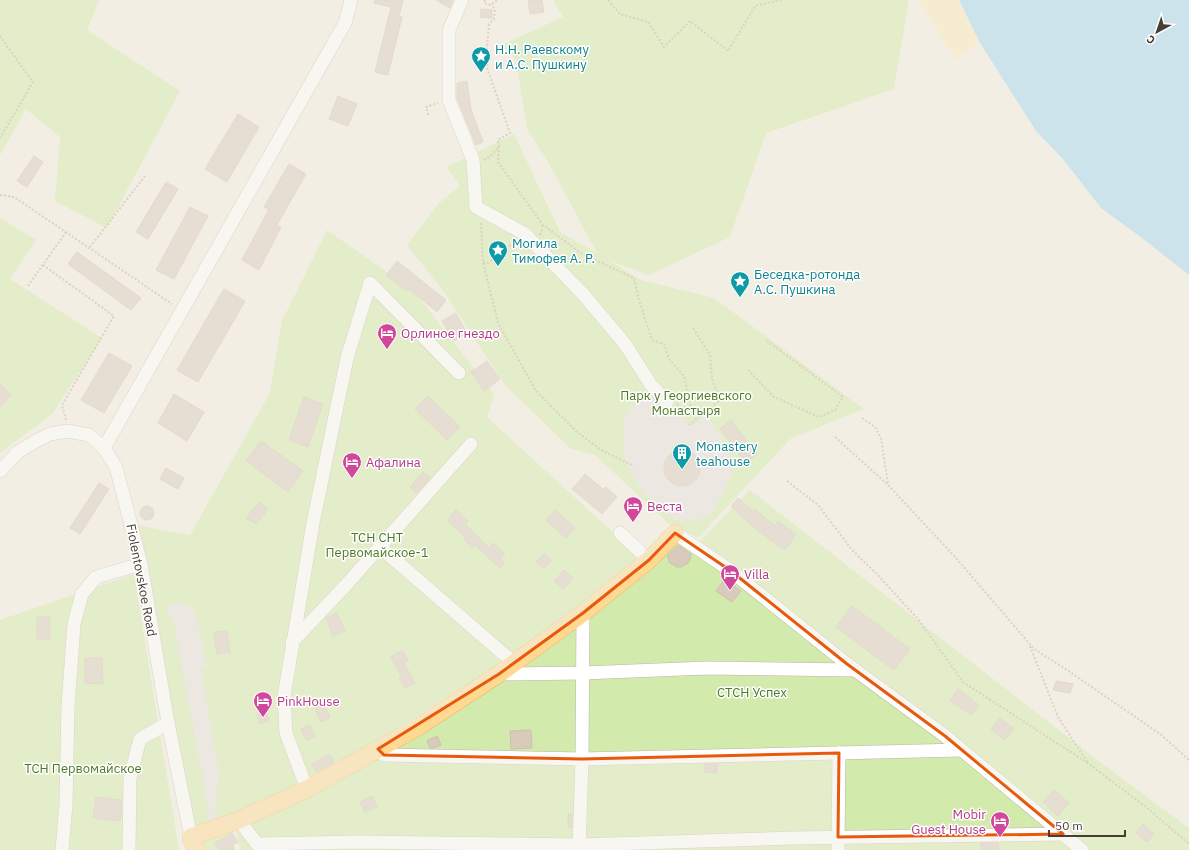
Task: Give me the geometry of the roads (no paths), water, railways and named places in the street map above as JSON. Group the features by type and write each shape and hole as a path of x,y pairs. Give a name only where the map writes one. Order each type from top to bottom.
{"main road":[{"path":"193,843 307,789 418,727 499,674 582,614 649,560 675,533"}],"street":[{"path":"104,448 345,23 351,0"},
{"path":"462,0 449,30 449,100 470,152 473,166 476,207 524,234 582,294 624,344 651,385 672,403"},
{"path":"307,789 286,733 284,696 313,522 347,358 370,283 459,373"},
{"name":"Fiolentovskoe Road","path":"0,471 18,452 36,441 50,434 68,431 89,435 104,448 116,467 141,564 168,723 193,843"},
{"path":"292,642 346,585 471,444"},
{"path":"620,533 649,560"},
{"path":"675,533 731,571 855,670 945,736 1082,850"},
{"path":"380,547 514,663"},
{"path":"62,850 66,804 68,706 74,624 82,594 96,576 141,564"},
{"path":"579,848 582,759 582,614"},
{"path":"499,674 583,673 707,668 855,670"},
{"path":"129,850 130,778 140,738 168,723"},
{"path":"378,749 384,755 582,759 962,750"},
{"path":"838,844 839,753"},
{"path":"239,820 257,844 358,842 579,848 838,844 1063,834"}],"water":[{"path":"959,0 1189,0 1189,275 1101,208 1063,159 1036,131 980,43"}],"place":[{"name":"Н.Н. Раевскому и А.С. Пушкину","path":"481,73"},
{"name":"Могила Тимофея А. Р.","path":"498,267"},
{"name":"Беседка-ротонда А.С. Пушкина","path":"740,298"},
{"name":"Орлиное гнездо","path":"387,350"},
{"name":"Monastery teahouse","path":"682,470"},
{"name":"Афалина","path":"352,479"},
{"name":"Веста","path":"633,523"},
{"name":"Villa","path":"730,591"},
{"name":"PinkHouse","path":"263,718"},
{"name":"Mobir Guest House","path":"1000,838"}],"park label":[{"name":"Парк у Георгиевского Монастыря","path":"686,402"},
{"name":"ТСН СНТ Первомайское-1","path":"377,544"},
{"name":"СТСН Успех","path":"752,692"},
{"name":"ТСН Первомайское","path":"83,768"}]}
